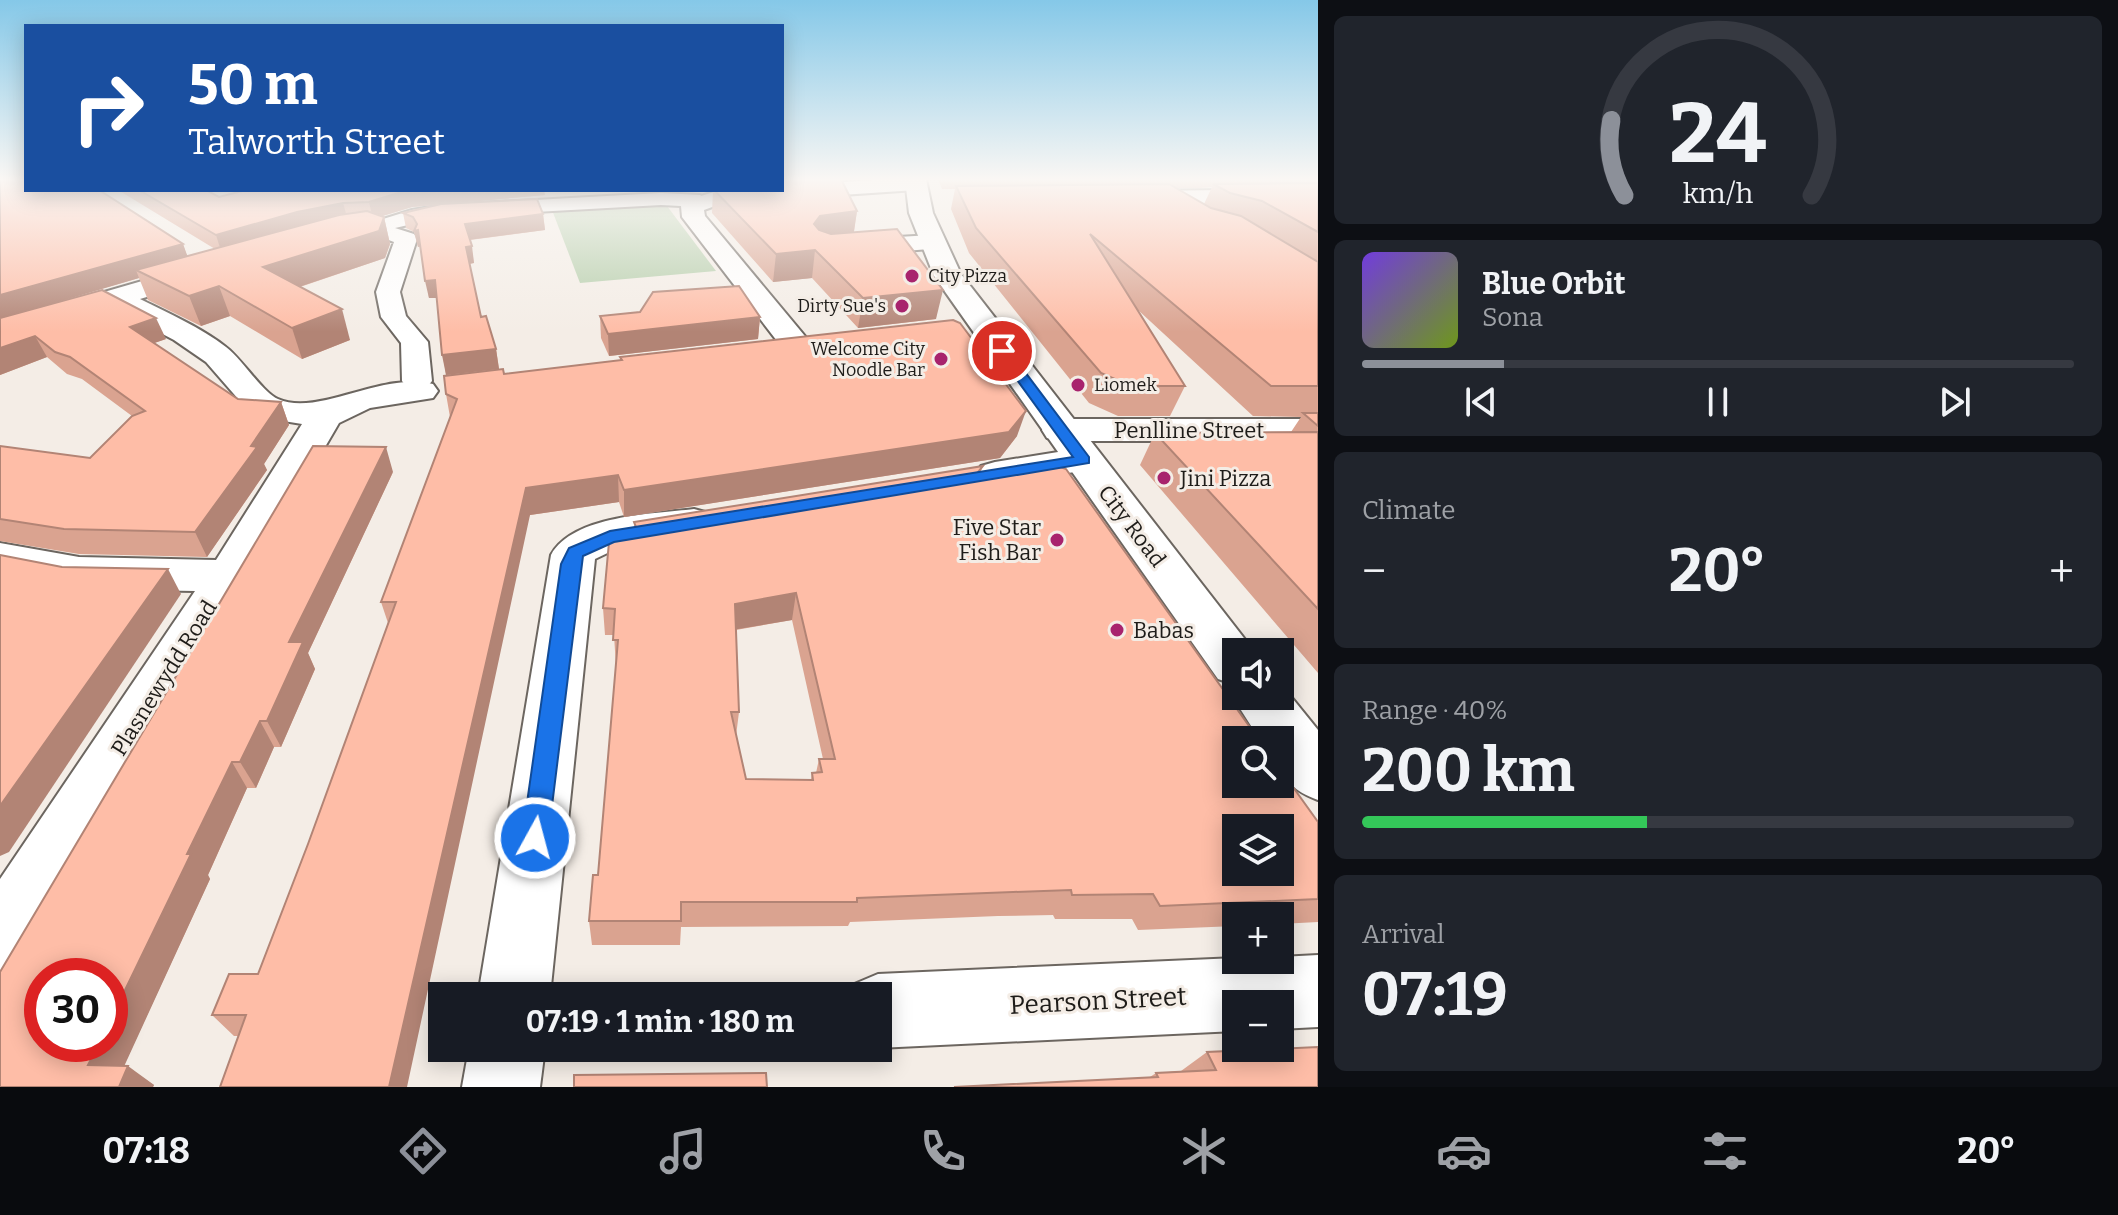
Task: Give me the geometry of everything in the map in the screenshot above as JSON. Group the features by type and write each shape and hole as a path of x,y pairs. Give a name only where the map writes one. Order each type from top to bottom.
{"street":[{"path":"343,232 361,230"},
{"path":"114,297 185,333 217,355 266,408 325,416 358,399 435,387 414,342 394,317 388,292 408,230"},
{"path":"704,230 798,347"},
{"name":"City Road","path":"927,230 968,329 1072,445 1222,646"},
{"path":"827,250 932,243"},
{"path":"0,332 224,265 193,251"},
{"name":"Plasnewydd Road","path":"3,927 229,576 325,416"},
{"name":"Penlline Street","path":"953,481 1072,445 1318,430"},
{"path":"516,982 575,552 610,536 730,517"},
{"path":"0,558 79,573 229,576"},
{"path":"1270,710 1318,774"},
{"name":"Pearson Street","path":"892,1010 1318,991"},
{"path":"501,1087 505,1062"}],"green space":[{"path":"560,230 685,230 716,271 580,283"}],"building":[{"path":"0,230 161,230 183,244 0,295"},
{"path":"207,230 235,230 216,235"},
{"path":"285,230 379,230 263,267 342,309 292,328 219,286 189,296 136,270"},
{"path":"415,230 467,230 472,246 466,247 481,317 486,316 496,349 442,355 435,280 425,281 418,230"},
{"path":"752,230 819,230 831,234 898,230 943,290 863,298 815,250 776,254"},
{"path":"977,230 1264,230 1318,262 1318,386 1271,386 1090,234 1185,386 1131,386 1101,373"},
{"path":"739,286 760,317 608,334 600,316 640,312 653,292"},
{"path":"102,290 156,318 130,327 238,399 281,402 251,446 257,447 195,532 64,529 0,519 0,446 90,458 132,416 145,411 35,336 0,348 0,318"},
{"path":"953,320 960,323 1026,411 1009,432 624,490 618,475 526,488 389,1087 220,1087 246,1015 212,1015 229,974 258,974 396,602 381,602 457,399 446,394 444,376 503,369 504,374 622,360 620,357"},
{"path":"1303,413 1318,413 1318,426"},
{"path":"1318,432 1318,609 1155,433"},
{"path":"313,446 386,447 289,642 303,642 267,721 260,721 240,762 232,762 128,984 128,958 24,958 24,1062 90,1062 88,1065 128,1066 119,1087 0,1087 0,972"},
{"path":"1052,464 1066,469 1222,688 1222,710 1238,710 1249,726 1222,726 1222,798 1294,798 1294,789 1318,822 1318,899 1160,906 1153,894 1072,895 1071,890 857,898 857,902 681,902 681,921 589,921 593,875 598,875 618,640 613,640 615,609 603,608 609,542 640,537 634,522 983,466 974,477","holes":["796,593 835,759 819,759 822,772 812,773 813,780 746,779 731,712 739,712 735,604"]},
{"path":"0,555 62,567 168,569 0,806"},
{"path":"1318,1047 1318,1087 954,1087 1158,1077 1156,1073 1216,1070 1207,1052 1222,1051 1222,1062 1294,1062 1294,1048"},
{"path":"766,1073 767,1087 574,1087 574,1075"}],"place":[{"name":"City Pizza","path":"912,276"},
{"name":"Dirty Sue's","path":"902,306"},
{"name":"Welcome City Noodle Bar","path":"941,359"},
{"name":"Liomek","path":"1078,385"},
{"name":"Jini Pizza","path":"1164,478"},
{"name":"Five Star Fish Bar","path":"1057,540"},
{"name":"Babas","path":"1117,630"}],"route":[{"path":"535,838 575,552 610,536 1083,460 1002,351"}]}
